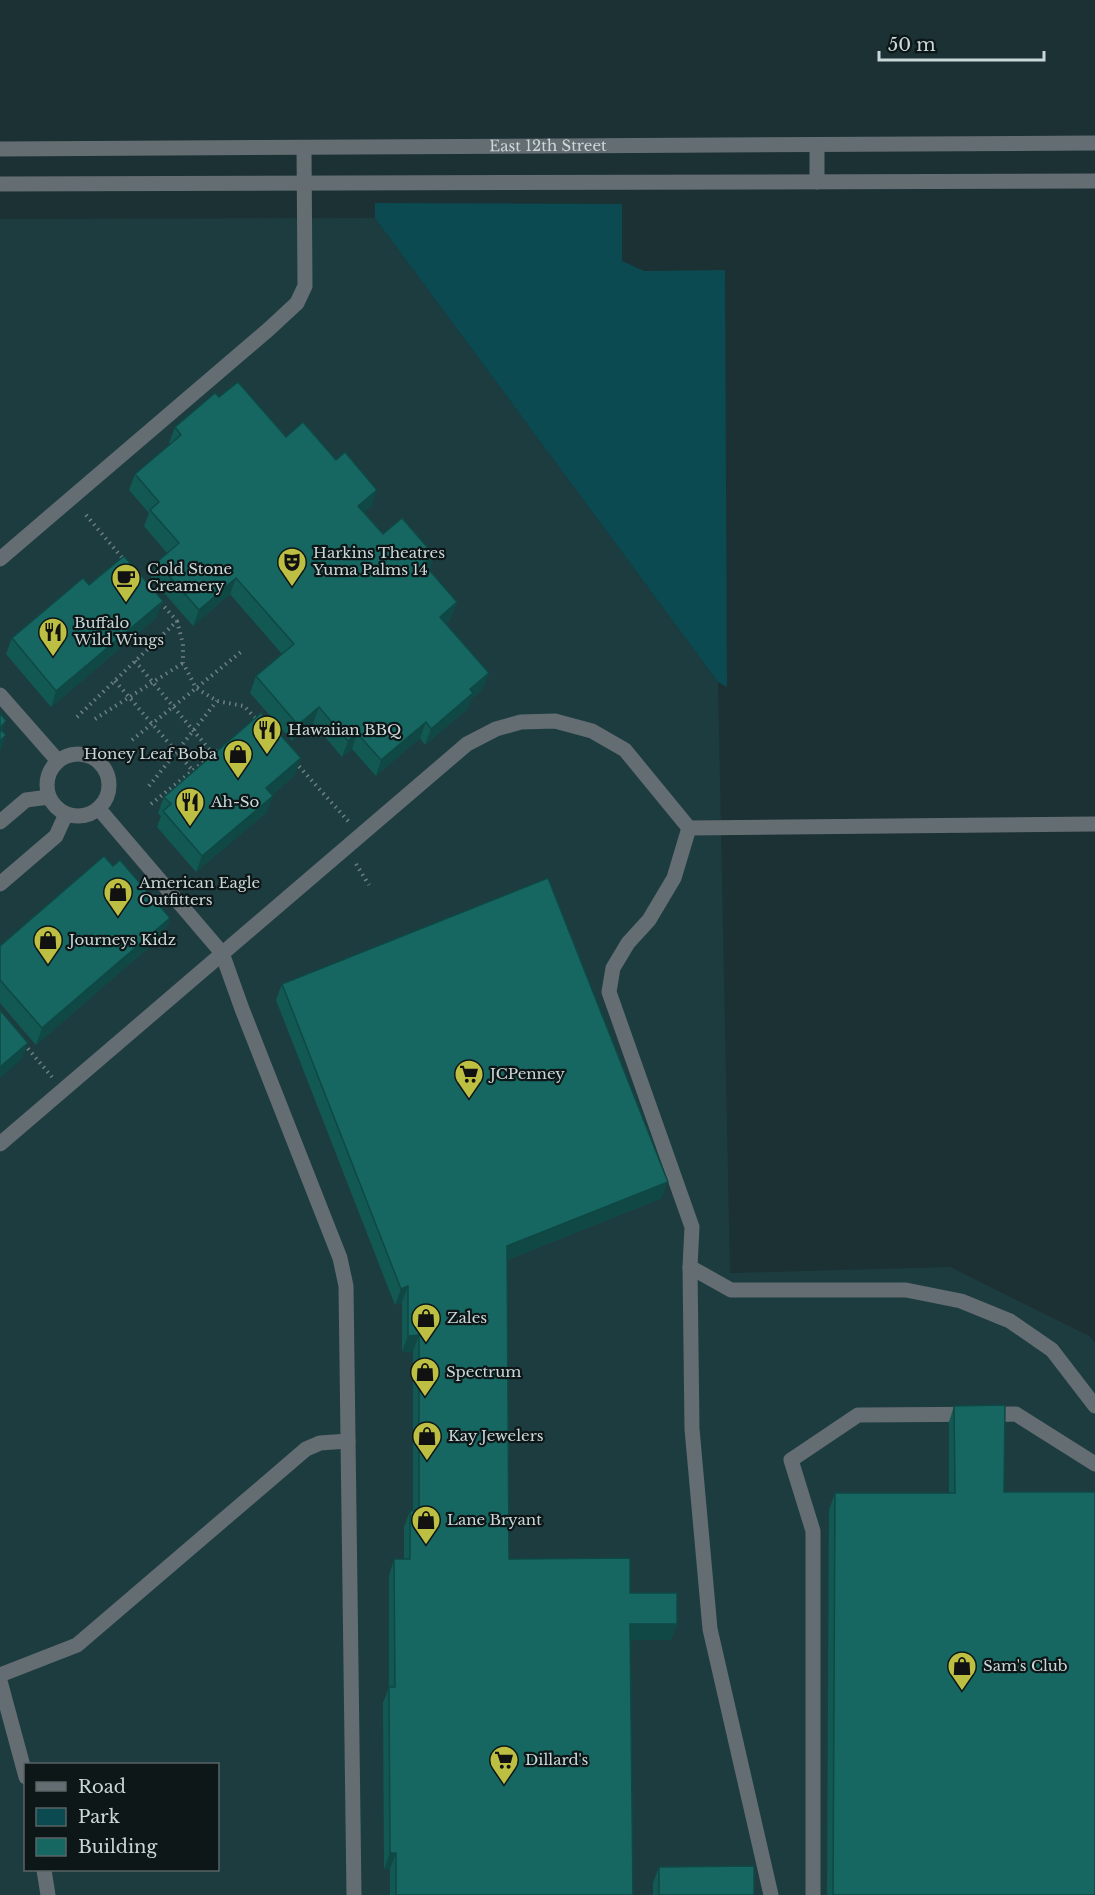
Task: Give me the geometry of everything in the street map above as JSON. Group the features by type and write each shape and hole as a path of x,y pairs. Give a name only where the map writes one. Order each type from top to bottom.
{"street":[{"name":"East 12th Street","path":"0,149 1095,143"},
{"path":"817,145 817,182"},
{"path":"0,559 261,337 297,303 305,286 304,148"},
{"path":"0,184 1095,181"},
{"path":"0,695 58,762"},
{"path":"0,1144 467,744 496,729 521,722 555,721 592,731 625,750 689,828"},
{"path":"86,754 103,764 108,773 110,792 106,802 99,809 84,817 66,814 59,810 49,797 47,778 58,762 66,756 86,754"},
{"path":"0,822 26,800 49,797"},
{"path":"99,809 222,953 340,1258 346,1286 354,1895"},
{"path":"0,884 56,836 66,814"},
{"path":"689,828 1095,824"},
{"path":"689,828 674,878 650,920 628,943 613,968 609,992 692,1227 690,1267 692,1429 710,1629 771,1895"},
{"path":"690,1267 731,1290 906,1290 961,1301 1010,1321 1052,1350 1095,1406"},
{"path":"813,1895 813,1531 791,1460 858,1415 1016,1414 1095,1464"},
{"path":"0,1675 77,1645 306,1449 320,1443 348,1441"},
{"path":"0,1681 24,1770"},
{"path":"44,1871 48,1895"}],"path":[{"path":"86,515 131,568"},
{"path":"154,595 177,621 183,644 183,663 196,688 217,701 244,706 265,729"},
{"path":"77,717 177,621"},
{"path":"132,740 242,651"},
{"path":"135,661 213,754"},
{"path":"95,719 183,663"},
{"path":"115,681 193,771"},
{"path":"149,786 217,701"},
{"path":"248,727 257,720"},
{"path":"151,804 222,747"},
{"path":"289,755 353,826"},
{"path":"356,864 369,885"},
{"path":"19,1039 54,1080"}],"shaded area":[{"path":"375,218 718,682 730,1273 950,1267 1089,1336 1095,1342 1095,1895 0,1895 0,219"}],"green space":[{"path":"375,203 622,204 622,261 644,271 725,270 727,687 718,682 375,218"}],"building":[{"name":"Harkins Theatres Yuma Palms 14","path":"238,382 286,437 303,422 336,460 345,452 377,490 358,506 383,534 402,518 435,556 424,564 457,602 440,617 489,673 470,689 473,693 431,729 426,722 381,760 357,733 348,741 319,707 298,725 256,676 294,644 236,578 199,610 157,562 179,543 150,510 159,502 135,474 181,435 175,427 215,393 219,397"},
{"path":"124,556 163,601 56,691 12,638 83,578 89,585"},
{"path":"0,713 6,721 0,728"},
{"path":"261,713 301,758 266,788 273,796 202,856 163,811 171,804 164,797"},
{"path":"0,729 6,735 0,741"},
{"path":"104,856 113,866 120,860 170,918 42,1028 0,980 0,946"},
{"path":"548,878 668,1182 507,1246 509,1559 630,1558 630,1593 677,1593 677,1624 630,1624 633,1895 396,1895 396,1853 390,1853 389,1687 395,1687 394,1559 410,1559 410,1511 419,1510 419,1335 408,1336 408,1286 401,1289 282,984"},
{"path":"0,1010 28,1043 0,1067"},
{"name":"Sam's Club","path":"1005,1405 1004,1492 1095,1492 1095,1895 833,1895 835,1493 955,1493 954,1406"},
{"path":"754,1866 754,1895 659,1895 659,1867"}],"place":[{"name":"Harkins Theatres Yuma Palms 14","path":"292,588"},
{"name":"Cold Stone Creamery","path":"126,604"},
{"name":"Buffalo Wild Wings","path":"53,658"},
{"name":"Hawaiian BBQ","path":"267,756"},
{"name":"Honey Leaf Boba","path":"238,780"},
{"name":"Ah-So","path":"190,828"},
{"name":"American Eagle Outfitters","path":"118,918"},
{"name":"Journeys Kidz","path":"48,966"},
{"name":"JCPenney","path":"469,1100"},
{"name":"Zales","path":"426,1344"},
{"name":"Spectrum","path":"425,1398"},
{"name":"Kay Jewelers","path":"427,1462"},
{"name":"Lane Bryant","path":"426,1546"},
{"name":"Sam's Club","path":"962,1692"},
{"name":"Dillard's","path":"504,1786"}]}
